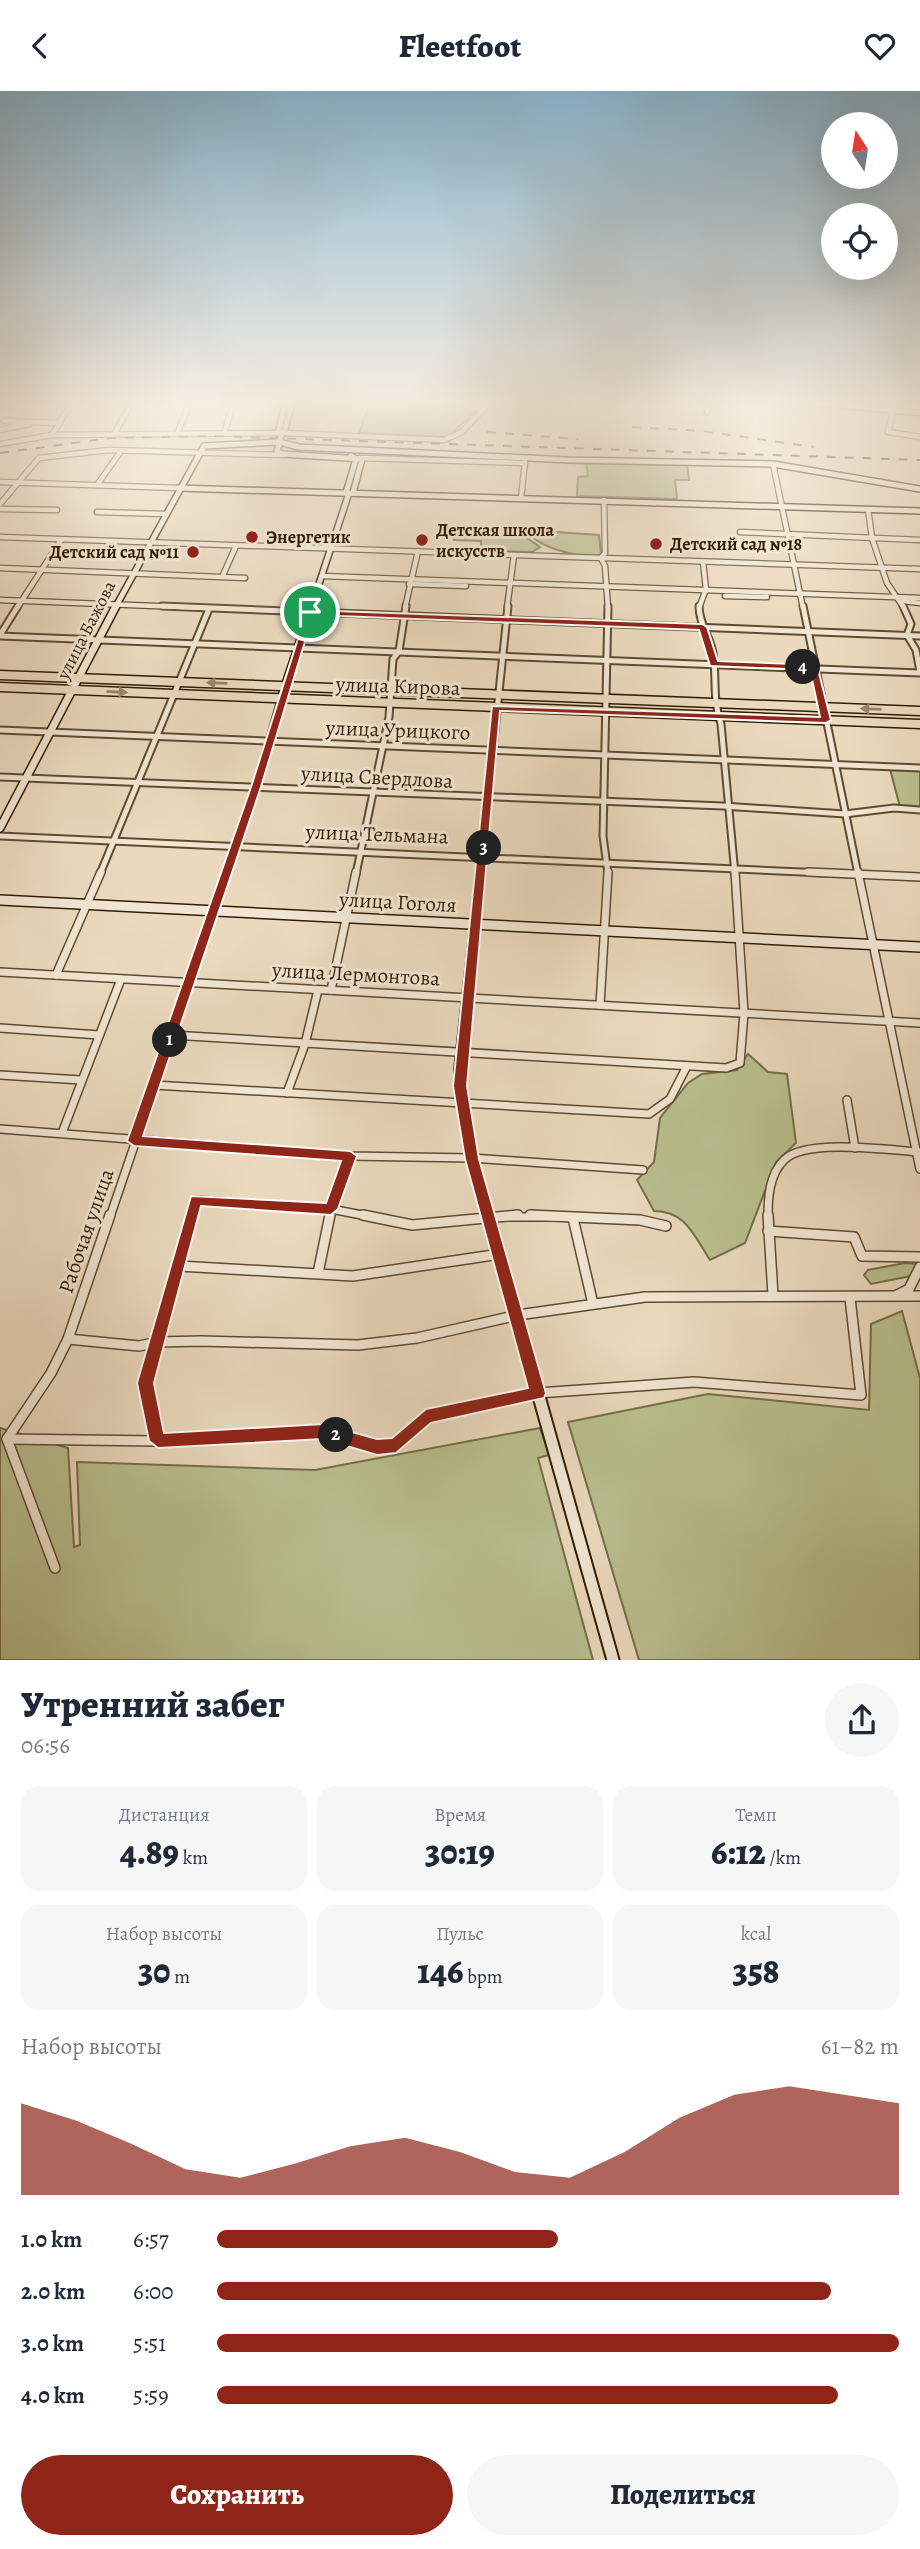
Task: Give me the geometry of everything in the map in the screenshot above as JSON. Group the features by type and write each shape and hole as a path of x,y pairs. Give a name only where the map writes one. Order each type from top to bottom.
{"main road":[{"name":"улица Кирова","path":"0,675 920,711"},
{"name":"улица Кирова","path":"0,687 920,724"}],"street":[{"path":"22,475 0,506 57,510"},
{"path":"97,485 104,475"},
{"name":"улица Бажова","path":"0,828 187,475"},
{"name":"Рабочая улица","path":"349,493 353,475"},
{"name":"Рабочая улица","path":"7,1439 51,1373 68,1339 134,1141 191,983 256,787 285,686 357,475"},
{"path":"521,498 523,475"},
{"path":"775,475 779,507 793,564 796,596 807,630 919,1152 920,1169"},
{"path":"839,475 920,489"},
{"path":"0,482 920,511"},
{"path":"601,558 605,554 604,501"},
{"path":"868,509 872,538 891,593 899,599 911,624 907,635"},
{"path":"97,512 165,514"},
{"path":"740,532 920,540"},
{"path":"0,537 920,569"},
{"path":"61,540 0,635 920,673 916,650 907,635"},
{"path":"223,575 236,546"},
{"path":"331,991 389,717 393,659 399,651 409,582 418,551"},
{"path":"513,555 466,997 461,1054 462,1105 472,1159 613,1660"},
{"path":"600,1005 608,862 603,836 606,802 604,700 607,623 601,558"},
{"path":"172,1035 726,1068 740,1063 744,1013 735,869 721,724 714,703 713,652 702,627 699,605 704,594 703,562"},
{"path":"0,568 246,578"},
{"path":"322,576 409,582 920,601"},
{"path":"0,600 920,636"},
{"path":"56,975 139,783 209,609"},
{"name":"улица Урицкого","path":"0,730 920,768"},
{"name":"улица Свердлова","path":"0,777 845,814 875,810 920,810"},
{"name":"улица Тельмана","path":"0,836 920,877"},
{"name":"улица Гоголя","path":"0,900 920,947"},
{"name":"улица Лермонтова","path":"0,972 920,1023"},
{"path":"62,1133 121,979"},
{"path":"287,1093 305,1044 318,990"},
{"path":"0,1028 99,1035"},
{"path":"154,1085 649,1114 670,1099 687,1066"},
{"path":"0,1075 81,1080"},
{"path":"847,1100 855,1147"},
{"path":"0,1129 350,1156 472,1159 643,1170"},
{"path":"773,1296 767,1199 774,1172 786,1156 801,1151 855,1147 919,1152"},
{"path":"318,1273 331,1209 350,1156"},
{"path":"158,1441 145,1383 196,1200 331,1209 412,1224 456,1223 490,1218 573,1218 640,1220 666,1226"},
{"path":"573,1218 593,1304"},
{"path":"768,1231 854,1237 862,1256 920,1257"},
{"path":"179,1266 352,1276 387,1273 500,1254"},
{"path":"896,1296 909,1289 920,1267"},
{"path":"68,1339 139,1346 158,1342 358,1345 417,1338 518,1315 645,1297 920,1296"},
{"path":"55,1568 7,1439 158,1441 323,1431 377,1447 396,1445 426,1417 538,1393 694,1382 861,1395 850,1298"}],"green space":[{"path":"688,475 689,480 675,480 677,499 577,496 578,477"},
{"path":"456,528 515,530 540,547 532,552 481,551 481,541 454,540"},
{"path":"526,530 599,535 601,555 560,551 540,542"},
{"path":"890,769 920,770 920,807 900,807"},
{"path":"748,1054 768,1072 787,1074 796,1143 776,1162 745,1243 710,1260 682,1220 665,1212 654,1211 637,1180 654,1162 660,1118 688,1083 702,1074 737,1070"},
{"path":"905,1263 917,1264 911,1276 871,1284 864,1275 868,1270"},
{"path":"902,1311 920,1378 920,1660 639,1660 568,1422 708,1394 869,1410 871,1324"},
{"path":"0,1428 68,1448 74,1547 80,1545 77,1462 315,1470 540,1428 549,1455 538,1458 593,1660 0,1660"}],"place":[{"name":"Энергетик","path":"252,537"},
{"name":"Детская школа искусств","path":"422,540"},
{"name":"Детский сад №18","path":"656,544"},
{"name":"Детский сад №11","path":"193,552"}],"route":[{"path":"310,612 702,627 713,652 714,664 814,667 826,720 495,708 483,856 459,1070 460,1086 472,1159 538,1393 426,1417 396,1445 377,1447 323,1431 158,1441 145,1383 196,1200 331,1209 350,1156 134,1141 191,983 310,612"}]}
